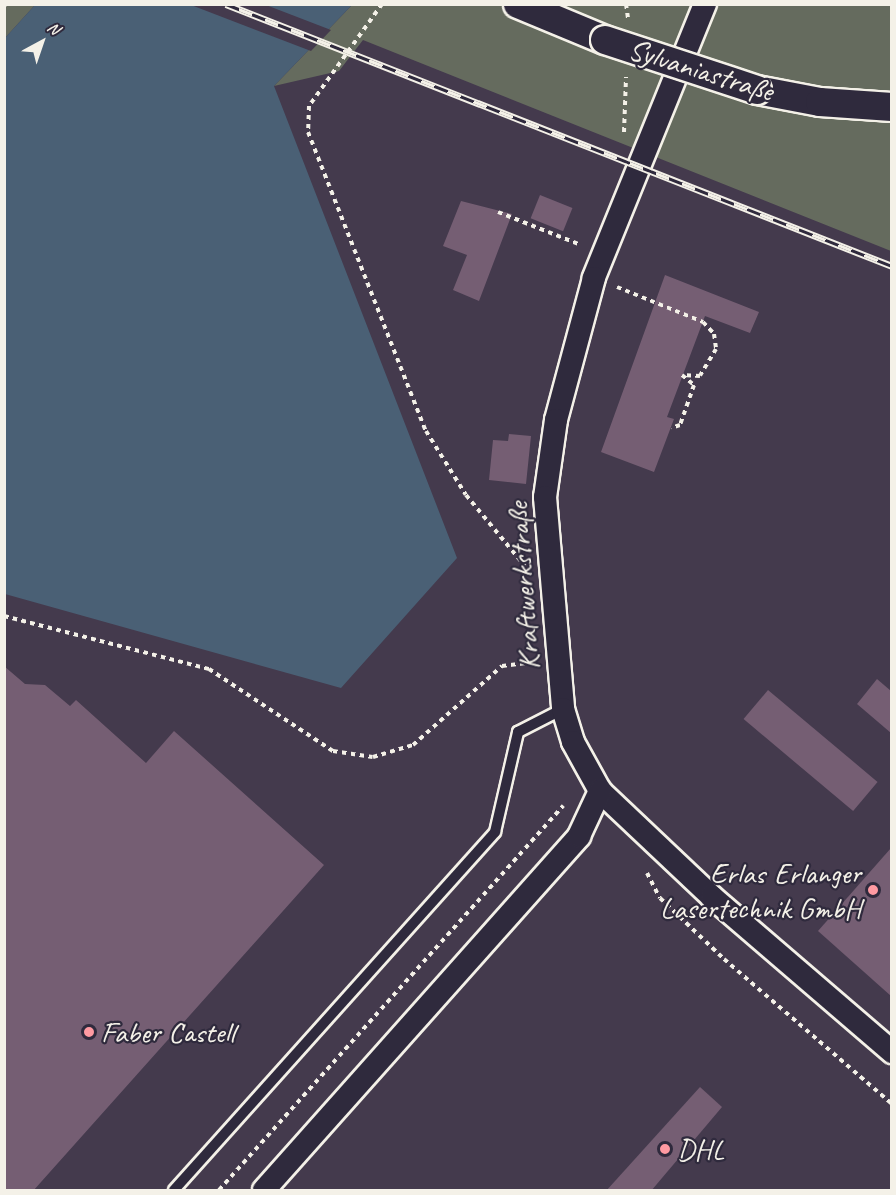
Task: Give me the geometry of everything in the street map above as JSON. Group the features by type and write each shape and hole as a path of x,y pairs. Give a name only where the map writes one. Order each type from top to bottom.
{"street":[{"name":"Sylvaniastraße","path":"518,4 605,40 757,90 820,102 891,107"},
{"name":"Kraftwerkstraße","path":"705,4 595,276 571,348 545,497 563,709 573,742 600,791 712,897 891,1052"},
{"path":"264,1191 579,836 600,791"}],"lane":[{"path":"174,1191 495,832 518,732 563,709"}],"path":[{"path":"382,4 309,106 308,132 426,431 493,532 529,568"},
{"path":"498,212 590,249"},
{"path":"595,276 703,322 714,334 716,349 700,376 682,375 694,385 680,425 670,428"},
{"path":"4,616 209,669 333,751 373,758 413,746 502,666 557,659"},
{"path":"219,1191 568,800"},
{"path":"645,869 660,898 716,952 891,1104"}],"green space":[{"path":"4,5 35,5 5,38"},
{"path":"352,5 891,5 891,251 363,40 339,71 274,86"}],"water":[{"path":"35,5 352,5 274,86 457,558 341,688 5,594 5,38"}],"pier":[{"path":"191,5 266,5 331,30 311,51"}],"building":[{"path":"540,195 572,208 563,231 531,218"},
{"path":"461,201 512,214 479,301 453,290 467,255 443,246"},
{"path":"665,275 759,312 750,333 705,316 667,417 674,419 654,472 601,452"},
{"path":"509,434 531,436 526,484 489,480 493,440 508,441"},
{"name":"Faber Castell","path":"4,666 25,684 45,685 70,706 76,700 146,763 174,731 324,865 33,1191 4,1191"},
{"path":"877,679 891,691 891,733 857,704"},
{"path":"768,690 878,782 853,811 744,719"},
{"name":"Erlas Erlanger Lasertechnik GmbH","path":"891,848 891,996 818,931"},
{"name":"DHL","path":"700,1087 722,1107 651,1191 606,1191"}],"railway":[{"path":"226,4 892,266"}],"place":[{"name":"Erlas Erlanger Lasertechnik GmbH","path":"873,890"},
{"name":"Faber Castell","path":"89,1032"},
{"name":"DHL","path":"665,1149"}]}
